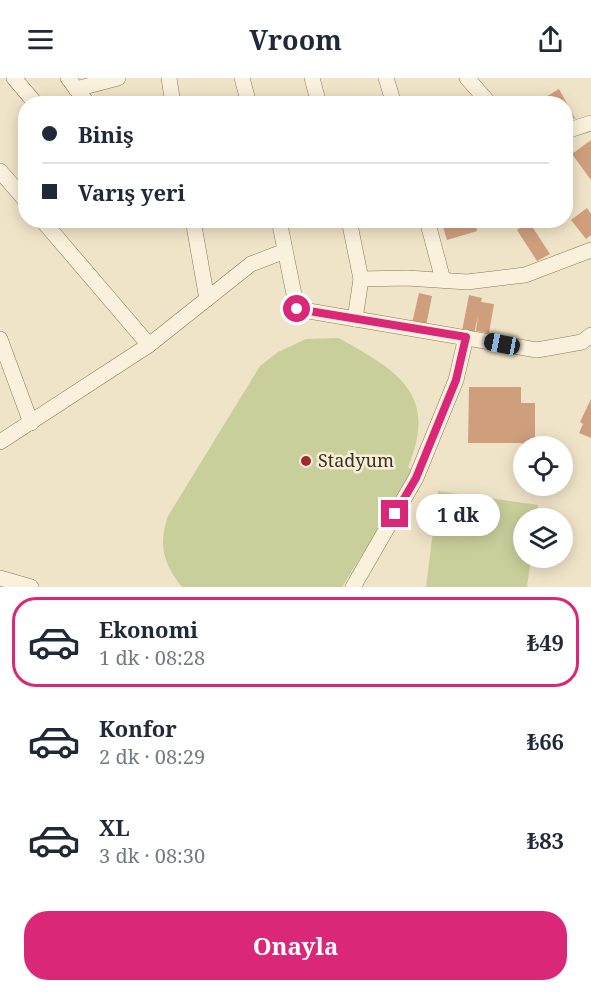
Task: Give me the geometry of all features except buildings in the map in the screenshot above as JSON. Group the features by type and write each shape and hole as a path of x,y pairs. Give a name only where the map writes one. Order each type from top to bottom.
{"street":[{"path":"14,78 29,96"},
{"path":"72,83 118,78"},
{"path":"169,78 172,96"},
{"path":"242,78 247,96"},
{"path":"312,78 317,96"},
{"path":"386,78 392,96"},
{"path":"467,78 483,96"},
{"path":"72,83 82,96"},
{"path":"573,129 591,123"},
{"path":"0,171 18,192"},
{"path":"54,228 148,345"},
{"path":"194,228 207,299"},
{"path":"281,228 297,309 537,350 582,342 591,335"},
{"path":"351,228 361,279 355,319"},
{"path":"429,228 443,280"},
{"path":"361,279 407,278 467,282 525,275 591,250"},
{"path":"0,442 148,345 251,264 285,251"},
{"path":"353,587 416,478 456,380 466,337"},
{"path":"0,339 31,423"},
{"path":"0,578 30,587"}],"green space":[{"name":"Stadyum","path":"339,338 379,362 407,387 415,402 418,420 416,442 408,467 414,472 342,587 182,587 170,570 164,553 163,536 168,516 260,366 278,352 306,339"},
{"path":"438,491 538,505 538,508 513,508 513,568 530,568 527,587 426,587"}],"place":[{"name":"Stadyum","path":"306,461"}],"route":[{"path":"297,309 466,337 456,380 416,478 395,514"}]}
